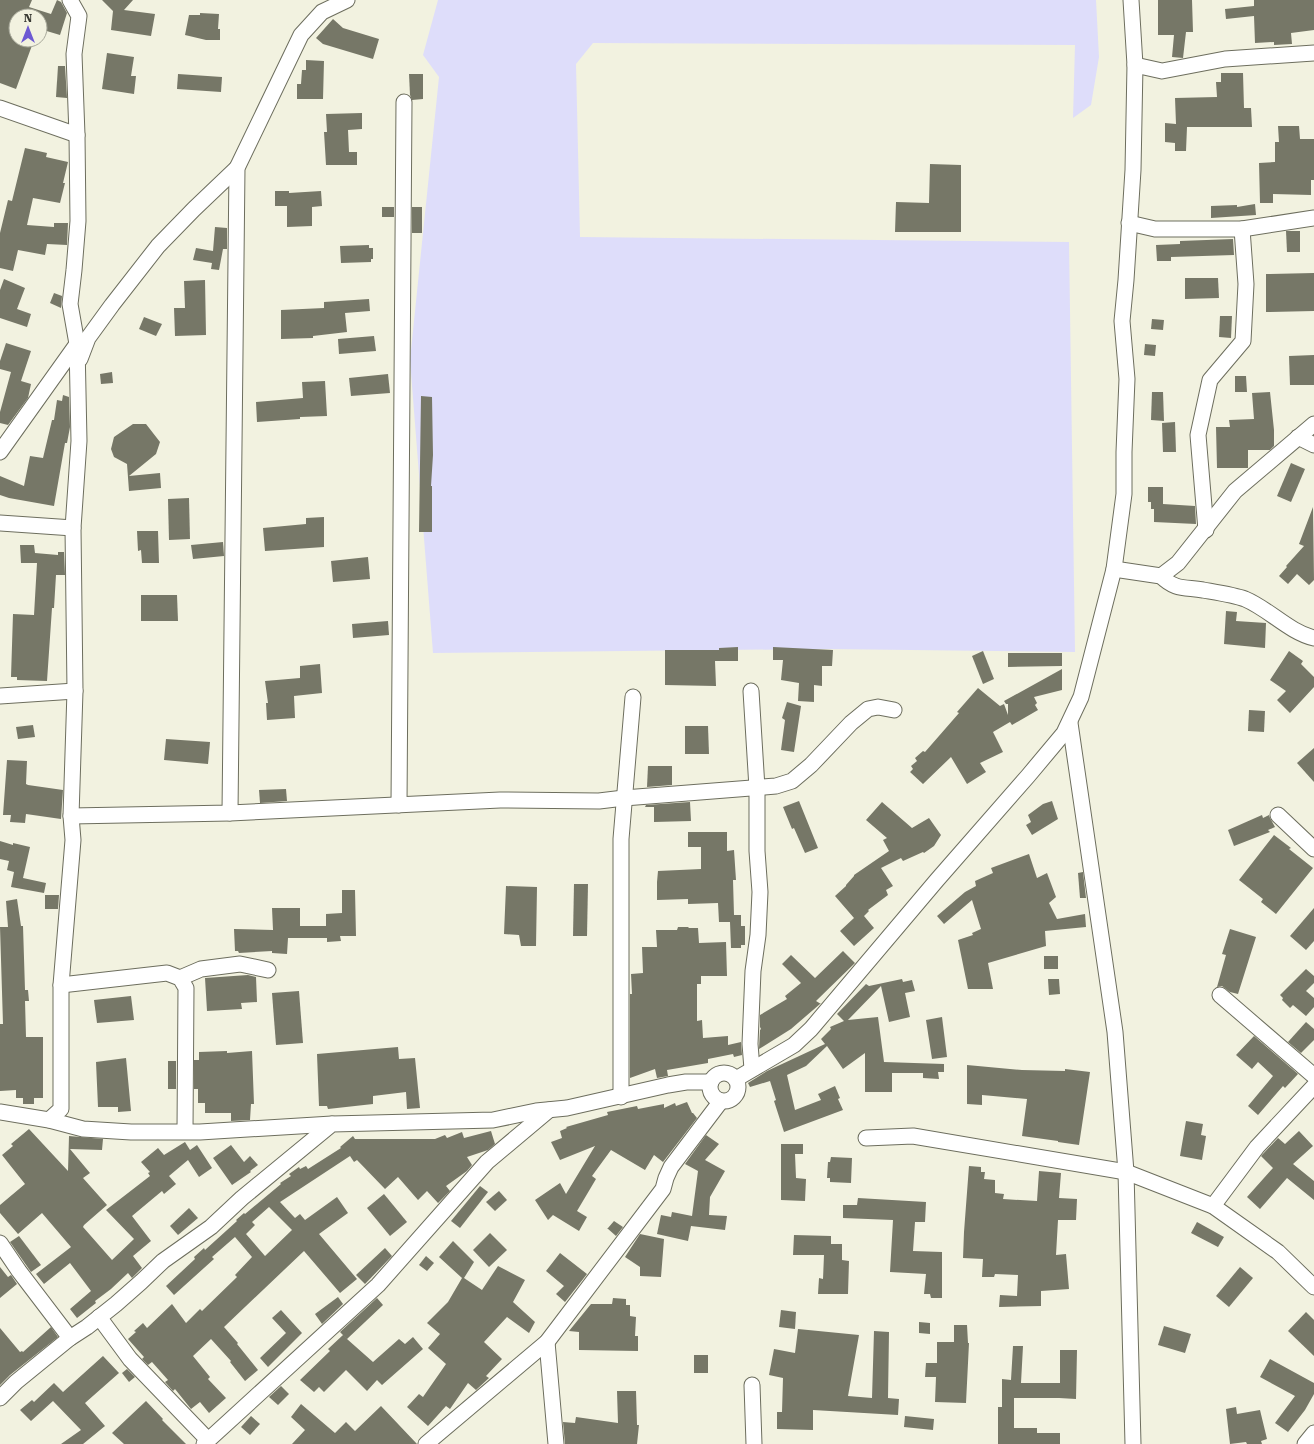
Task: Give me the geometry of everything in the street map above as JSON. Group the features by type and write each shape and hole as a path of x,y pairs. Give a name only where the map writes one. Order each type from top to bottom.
{"street":[{"path":"49,1120 60,1109 61,985 73,840 71,816 75,691 73,528 79,442 77,344 70,304 78,221 74,54 79,16 70,0"},
{"path":"78,366 88,338 158,246 237,168 302,35 322,12 347,0"},
{"path":"736,1079 794,1045 811,1029 1064,733 1081,697 1114,569 1124,494 1127,379 1122,321 1133,170 1135,65 1131,0"},
{"path":"1135,65 1162,71 1224,59 1314,53"},
{"path":"399,805 404,102"},
{"path":"0,108 77,135"},
{"path":"230,813 237,168"},
{"path":"1128,223 1156,229 1242,230 1314,218"},
{"path":"1206,530 1198,435 1210,380 1243,341 1246,284 1242,230"},
{"path":"0,452 77,344"},
{"path":"1161,576 1178,563 1206,530 1235,491 1314,424"},
{"path":"1298,437 1314,445"},
{"path":"0,523 73,528"},
{"path":"1114,569 1161,576 1168,584 1179,588 1203,590 1244,599 1274,615 1311,639"},
{"path":"0,696 75,691"},
{"path":"751,691 757,788 757,851 760,892 758,935 753,971 750,1044 752,1069"},
{"path":"621,1097 621,839 633,697"},
{"path":"71,816 230,813 500,800 599,801 776,786 792,781 811,765 851,722 868,709 878,707 894,710"},
{"path":"1070,722 1115,1032 1126,1172 1133,1444"},
{"path":"1278,815 1314,849"},
{"path":"180,978 201,969 240,964 268,970"},
{"path":"61,985 167,973 180,978 186,988 186,1131"},
{"path":"1220,995 1314,1076"},
{"path":"723,1073 736,1079 738,1088 734,1097 726,1101 721,1101 710,1091 711,1082 714,1077 723,1073"},
{"path":"0,1112 49,1120 83,1129 131,1132 200,1132 332,1124 494,1120 567,1108 686,1082 711,1082"},
{"path":"1213,1206 1257,1147 1314,1086"},
{"path":"426,1444 547,1342 663,1189 671,1167 721,1101"},
{"path":"98,1317 130,1358 206,1442 378,1285 487,1162 548,1110"},
{"path":"0,1398 16,1382 141,1282 163,1261 211,1227 242,1198 332,1124"},
{"path":"866,1138 913,1136 1126,1172 1213,1206 1278,1252 1314,1287"},
{"path":"0,1243 19,1271 70,1338"},
{"path":"547,1342 556,1444"},
{"path":"752,1385 754,1444"},
{"path":"1306,1444 1314,1433"}],"shaded area":[{"path":"438,0 1096,0 1099,57 1091,105 1073,118 1075,45 593,43 576,64 580,237 1069,242 1075,652 825,649 433,653 410,360 439,77 423,55"}],"building":[{"path":"0,0 32,0 29,7 32,8 8,8 8,48 31,48 16,89 0,83"},
{"path":"57,0 61,2 67,13 60,35 48,31 48,13 51,14"},
{"path":"102,0 133,0 124,10 155,14 151,36 111,30 113,11"},
{"path":"1158,0 1192,0 1193,32 1186,32 1183,58 1172,57 1174,35 1158,35"},
{"path":"1254,0 1314,0 1314,30 1291,33 1292,44 1274,45 1274,42 1255,43 1254,16 1226,19 1225,9 1254,6"},
{"path":"200,13 219,14 218,29 220,29 220,40 206,40 185,35 189,15 200,15"},
{"path":"333,19 343,28 379,39 373,59 323,44 316,38"},
{"path":"107,53 134,57 131,76 136,76 134,94 102,89"},
{"path":"306,60 324,61 323,99 297,99 297,84 301,84 302,70 306,70"},
{"path":"58,66 65,66 67,98 56,97"},
{"path":"1221,73 1243,73 1244,108 1251,108 1252,127 1187,127 1186,151 1175,151 1175,143 1165,142 1165,123 1176,124 1175,98 1217,97 1216,82 1221,82"},
{"path":"178,74 222,77 221,92 177,89"},
{"path":"409,74 423,74 423,99 412,100 410,95"},
{"path":"362,113 362,129 348,130 349,152 357,152 357,165 326,165 324,132 327,132 326,114"},
{"path":"1278,126 1299,126 1300,139 1314,139 1314,180 1311,180 1311,195 1273,194 1273,203 1260,203 1259,163 1275,162 1275,142 1279,142"},
{"path":"25,148 47,153 46,157 68,162 60,203 33,198 27,225 54,227 54,223 68,223 67,245 47,244 45,255 18,250 13,271 0,268 0,233 8,200 12,201"},
{"path":"930,164 961,165 961,232 895,232 896,202 929,203"},
{"path":"275,191 289,191 289,193 321,191 322,206 312,207 312,226 287,227 287,206 275,206"},
{"path":"1255,204 1256,215 1211,218 1211,206 1237,205 1237,207"},
{"path":"382,207 394,207 394,217 382,217"},
{"path":"412,207 422,207 422,233 412,233"},
{"path":"215,227 227,228 227,249 223,249 219,270 211,269 212,263 193,260 196,248 213,251"},
{"path":"1286,231 1300,231 1300,252 1287,252"},
{"path":"1233,239 1234,255 1171,257 1171,261 1157,261 1156,245 1180,244 1180,241"},
{"path":"369,245 369,248 373,248 373,259 371,259 371,262 341,263 340,246"},
{"path":"1314,273 1314,311 1266,312 1266,274"},
{"path":"1185,278 1218,278 1219,298 1185,299"},
{"path":"4,279 25,288 17,309 31,314 27,327 0,318 0,290"},
{"path":"205,280 206,335 175,336 174,308 185,308 184,281"},
{"path":"54,293 62,296 61,308 50,303"},
{"path":"369,299 370,311 345,313 347,332 313,336 313,338 281,339 281,310 324,308 324,302"},
{"path":"1220,316 1232,316 1231,338 1219,337"},
{"path":"144,317 162,324 156,336 139,329"},
{"path":"1152,319 1164,320 1163,330 1151,329"},
{"path":"374,336 376,351 339,354 338,339"},
{"path":"6,343 31,351 21,381 31,384 28,398 8,425 0,423 0,412 11,372 0,369 0,361"},
{"path":"1145,344 1156,345 1155,356 1144,355"},
{"path":"1314,355 1314,385 1290,385 1289,356"},
{"path":"112,372 113,383 101,384 100,374"},
{"path":"388,374 390,393 351,396 349,378"},
{"path":"1235,376 1246,376 1247,392 1235,392"},
{"path":"325,381 327,416 300,417 300,419 257,422 256,402 303,398 302,382"},
{"path":"1152,392 1163,392 1164,421 1151,420"},
{"path":"1270,392 1274,446 1270,450 1248,450 1248,468 1217,468 1216,427 1230,427 1229,420 1254,419 1252,393"},
{"path":"63,395 69,397 70,427 67,443 65,443 54,506 0,495 0,476 24,486 30,456 43,458 52,420 54,420 57,400 62,401"},
{"path":"421,396 432,397 432,532 419,532"},
{"path":"1175,422 1176,452 1163,452 1162,423"},
{"path":"133,424 146,424 160,442 156,454 129,476 160,473 161,488 129,491 127,464 114,457 111,449 114,437"},
{"path":"1291,463 1305,469 1291,502 1277,496"},
{"path":"1148,487 1163,487 1163,504 1195,506 1196,524 1154,522 1154,509 1151,509 1151,502 1148,502"},
{"path":"189,498 190,539 169,540 168,499"},
{"path":"1313,507 1314,580 1309,585 1297,574 1288,584 1279,576 1304,546 1299,544"},
{"path":"324,517 324,547 265,551 263,528 306,524 306,518"},
{"path":"137,531 158,531 159,563 142,563 141,550 138,551"},
{"path":"223,542 224,556 193,559 191,545"},
{"path":"20,545 34,545 35,553 58,555 58,552 64,552 65,575 56,575 47,681 17,680 17,677 11,677 13,614 34,615 37,563 21,563"},
{"path":"368,557 370,579 333,582 331,561"},
{"path":"141,595 177,595 178,621 141,621"},
{"path":"1226,611 1237,612 1236,621 1266,623 1265,648 1224,644"},
{"path":"388,621 389,635 353,638 352,624"},
{"path":"738,647 738,661 715,661 716,686 665,685 665,650 719,650 719,648"},
{"path":"773,647 833,650 832,666 822,666 822,686 814,685 814,702 798,701 799,683 781,680 783,660 773,660"},
{"path":"983,651 994,679 983,684 972,656"},
{"path":"1289,651 1303,661 1301,664 1314,677 1314,687 1290,713 1277,700 1286,691 1270,680"},
{"path":"1008,653 1062,653 1062,666 1008,667"},
{"path":"320,664 322,693 294,696 295,718 267,720 266,703 268,703 265,681 300,678 300,666"},
{"path":"1062,669 1062,690 1034,697 1037,703 1035,705 1038,710 1012,725 1010,722 993,732 1003,752 980,763 986,772 967,784 951,757 923,784 910,772 913,769 911,766 917,761 915,758 923,751 925,752 959,713 957,712 978,688 1000,706 1004,704 1008,715 1008,704 1004,701"},
{"path":"787,702 801,706 794,752 781,750 785,720 782,718"},
{"path":"1249,710 1265,711 1264,732 1248,731"},
{"path":"33,725 35,737 18,739 16,727"},
{"path":"685,726 708,726 709,754 685,754"},
{"path":"166,739 210,742 208,764 164,760"},
{"path":"1314,748 1314,782 1297,763"},
{"path":"7,760 27,761 26,784 63,790 61,819 26,814 25,823 10,822 11,815 3,815"},
{"path":"648,766 672,766 672,785 647,787"},
{"path":"286,789 287,801 260,803 259,790"},
{"path":"799,801 818,848 805,853 794,828 792,829 783,807"},
{"path":"1052,801 1058,819 1032,835 1026,825 1031,822 1028,815 1043,804"},
{"path":"690,802 691,821 654,822 654,807 645,807 646,805"},
{"path":"882,802 912,828 929,818 941,835 934,846 924,853 923,852 903,861 901,858 881,868 893,886 886,890 888,895 868,910 869,911 864,916 874,928 854,946 840,931 854,918 835,896 846,886 854,875 889,851 883,840 887,838 866,820"},
{"path":"1262,815 1263,818 1269,815 1275,827 1268,830 1270,832 1234,846 1228,830"},
{"path":"688,832 727,832 727,851 734,850 736,880 733,880 734,915 741,915 741,926 745,926 745,945 741,945 741,948 731,948 730,922 719,922 718,903 688,904 688,899 657,900 658,871 701,869 701,847 688,847"},
{"path":"1274,835 1313,868 1276,914 1261,902 1263,899 1239,880"},
{"path":"0,841 13,845 13,843 30,847 23,878 46,883 44,893 11,887 14,872 7,870 9,861 0,859"},
{"path":"1029,854 1037,878 1047,873 1056,897 1049,903 1057,919 1085,914 1086,927 1045,931 1046,946 988,963 993,989 968,989 958,940 973,935 972,933 981,929 972,900 944,924 937,916 965,892 976,886 975,881 993,873 991,868"},
{"path":"1083,872 1086,898 1080,898 1078,873"},
{"path":"574,884 588,884 587,936 573,936"},
{"path":"506,886 537,887 536,946 521,946 519,935 504,934"},
{"path":"342,890 355,890 356,936 340,936 341,941 327,942 327,938 288,938 287,954 272,953 272,951 239,953 238,951 235,951 234,929 273,930 272,908 300,908 300,926 326,926 326,914 342,913"},
{"path":"45,895 59,895 58,909 45,909"},
{"path":"17,899 21,926 23,926 25,990 28,990 29,1001 25,1001 26,1037 43,1037 43,1098 34,1098 34,1104 23,1104 23,1098 16,1098 16,1090 0,1091 0,1024 3,1024 0,927 8,927 6,901"},
{"path":"1314,908 1314,941 1306,950 1290,936"},
{"path":"678,927 698,928 699,943 726,942 727,976 701,976 701,984 697,984 697,1021 702,1020 703,1038 728,1036 728,1045 741,1042 742,1055 734,1057 733,1054 708,1059 708,1063 667,1070 668,1076 657,1078 655,1069 630,1078 631,974 643,973 642,947 657,947 656,930 677,930"},
{"path":"1230,929 1256,937 1238,994 1230,992 1222,986 1217,987 1226,955 1222,954"},
{"path":"843,951 855,963 816,1001 821,1004 791,1029 759,1049 761,1029 760,1015 787,999 785,996 801,983 782,964 791,955 815,978"},
{"path":"1044,956 1058,956 1058,969 1044,969"},
{"path":"1306,969 1314,976 1314,983 1306,991 1314,998 1314,1007 1306,1016 1293,1005 1290,1008 1282,1000 1283,998 1280,995"},
{"path":"248,975 256,977 257,1002 241,1003 242,1009 207,1011 205,978"},
{"path":"902,979 903,982 912,980 915,991 905,993 910,1017 889,1022 881,986 848,1020 878,1017 884,1062 944,1064 944,1072 938,1072 939,1079 923,1078 923,1073 892,1073 892,1092 865,1092 865,1053 843,1069 827,1046 806,1066 787,1075 795,1110 821,1100 818,1094 835,1086 840,1098 838,1099 843,1110 784,1132 774,1101 776,1100 770,1081 750,1087 748,1083 767,1071 825,1044 821,1039 831,1029 830,1027 844,1021 837,1014 866,984 869,986"},
{"path":"1048,979 1059,979 1060,994 1049,995"},
{"path":"299,991 303,1043 276,1045 272,993"},
{"path":"131,996 134,1020 97,1023 94,1000"},
{"path":"942,1017 947,1057 932,1059 926,1020"},
{"path":"1306,1022 1314,1029 1314,1040 1301,1053 1288,1042"},
{"path":"1254,1036 1298,1074 1285,1088 1283,1086 1258,1115 1248,1106 1273,1076 1258,1062 1252,1069 1236,1055"},
{"path":"398,1047 399,1059 415,1058 420,1108 407,1109 406,1092 373,1096 373,1104 328,1109 327,1106 319,1106 317,1054"},
{"path":"227,1051 227,1053 252,1051 254,1104 251,1104 250,1120 231,1121 231,1113 205,1113 205,1103 198,1103 198,1089 194,1089 194,1060 199,1060 199,1052"},
{"path":"126,1058 131,1111 118,1112 118,1107 98,1107 96,1062"},
{"path":"168,1061 176,1061 176,1089 168,1089"},
{"path":"967,1065 1022,1070 1065,1071 1065,1069 1090,1072 1079,1145 1022,1136 1027,1099 982,1095 982,1105 967,1104"},
{"path":"687,1102 692,1113 697,1118 663,1162 654,1155 645,1170 611,1150 592,1176 596,1179 577,1211 587,1217 579,1231 553,1215 548,1220 535,1200 560,1183 566,1194 595,1146 560,1160 551,1142 562,1138 560,1131 567,1128 566,1127 608,1115 607,1112 637,1106 638,1109 664,1104 664,1108 675,1103 676,1106"},
{"path":"1186,1121 1203,1124 1201,1135 1206,1136 1202,1160 1180,1156"},
{"path":"29,1129 68,1171 69,1136 103,1139 102,1150 70,1149 90,1173 83,1178 107,1205 83,1227 112,1260 134,1239 106,1210 150,1176 148,1173 150,1172 141,1162 158,1148 164,1155 185,1142 190,1150 197,1145 212,1168 199,1177 188,1160 169,1176 176,1184 164,1194 162,1191 132,1216 151,1241 133,1256 142,1268 132,1278 128,1273 111,1289 95,1301 96,1303 77,1318 70,1309 91,1291 70,1263 44,1284 36,1274 71,1247 42,1213 18,1234 0,1213 0,1205 25,1184 2,1155 13,1146 11,1144"},
{"path":"491,1131 495,1144 488,1150 467,1157 472,1165 467,1171 446,1186 450,1191 438,1203 427,1191 418,1200 398,1177 385,1189 357,1160 354,1162 350,1156 280,1202 295,1218 300,1214 305,1220 337,1197 348,1213 319,1234 357,1279 340,1293 304,1251 224,1327 258,1370 245,1381 230,1362 231,1361 211,1339 193,1356 210,1377 208,1379 226,1398 209,1413 200,1402 191,1409 175,1389 173,1391 165,1382 168,1380 152,1362 148,1365 142,1359 144,1357 128,1339 143,1323 147,1328 172,1304 186,1323 200,1309 202,1311 237,1277 235,1275 252,1257 235,1237 212,1257 214,1259 174,1295 166,1286 195,1259 194,1257 204,1248 205,1250 237,1221 236,1220 281,1184 280,1183 291,1176 289,1174 299,1167 300,1169 306,1166 308,1169 341,1148 340,1147 353,1136 355,1139 435,1139 445,1135 447,1138 462,1132 464,1138","holes":["269,1207 292,1230 265,1256 246,1234 255,1225 252,1222"]},
{"path":"1299,1131 1313,1146 1293,1164 1314,1181 1314,1200 1287,1178 1260,1209 1247,1197 1273,1168 1261,1156 1278,1138 1285,1144"},
{"path":"706,1135 719,1144 705,1160 725,1171 710,1197 709,1215 727,1216 725,1230 691,1226 688,1241 657,1234 661,1215 671,1217 672,1212 692,1216 698,1171 685,1164"},
{"path":"781,1144 803,1144 803,1154 795,1154 796,1178 806,1179 805,1201 781,1200"},
{"path":"231,1145 244,1162 250,1156 258,1165 250,1171 251,1172 232,1185 213,1158"},
{"path":"831,1157 852,1158 851,1183 830,1182 830,1178 827,1178 828,1162 830,1162"},
{"path":"969,1166 981,1167 981,1172 985,1172 984,1179 995,1180 995,1193 1004,1194 1003,1199 1037,1201 1039,1171 1061,1173 1059,1198 1077,1199 1076,1220 1058,1220 1056,1255 1066,1254 1069,1289 1041,1291 1041,1306 999,1307 1000,1295 1017,1296 1018,1275 995,1274 994,1277 982,1277 983,1259 963,1258"},
{"path":"480,1186 488,1192 460,1228 451,1221"},
{"path":"499,1191 507,1200 495,1211 486,1202"},
{"path":"384,1194 407,1222 390,1236 367,1208"},
{"path":"858,1198 926,1202 925,1222 915,1222 913,1251 942,1252 942,1298 931,1298 930,1294 924,1294 926,1274 890,1272 893,1220 843,1218 843,1205 857,1205"},
{"path":"189,1208 198,1218 178,1235 170,1226"},
{"path":"614,1221 623,1227 616,1236 607,1228"},
{"path":"1197,1222 1224,1237 1218,1247 1191,1233"},
{"path":"490,1233 507,1250 489,1267 473,1250"},
{"path":"640,1234 664,1239 661,1277 640,1276 640,1267 625,1257"},
{"path":"794,1235 831,1236 831,1244 842,1244 842,1260 849,1261 848,1294 818,1294 819,1278 823,1279 824,1255 793,1255"},
{"path":"19,1236 41,1265 31,1272 10,1242"},
{"path":"453,1241 474,1262 464,1278 482,1290 498,1266 525,1280 513,1302 535,1322 529,1333 507,1317 484,1342 502,1359 486,1376 489,1378 476,1390 468,1383 450,1409 446,1406 428,1426 407,1407 419,1394 423,1397 446,1364 428,1348 440,1334 427,1323 448,1302 462,1278 439,1257"},
{"path":"385,1248 392,1256 365,1284 356,1275"},
{"path":"560,1253 587,1274 565,1302 556,1294 564,1286 546,1271"},
{"path":"426,1256 434,1263 427,1271 419,1265"},
{"path":"0,1267 8,1277 11,1275 17,1284 0,1298"},
{"path":"1240,1267 1253,1278 1229,1307 1216,1296"},
{"path":"338,1297 343,1304 322,1324 315,1314"},
{"path":"377,1298 383,1305 347,1339 373,1362 399,1339 405,1344 413,1337 423,1349 382,1385 377,1380 367,1391 346,1370 324,1392 319,1387 314,1392 300,1380 330,1351 328,1349 343,1335 340,1332"},
{"path":"613,1298 626,1299 626,1305 630,1305 630,1316 636,1317 635,1336 638,1336 638,1351 579,1350 579,1332 569,1331 591,1304 612,1304"},
{"path":"281,1310 302,1333 268,1367 260,1358 286,1333 272,1318"},
{"path":"781,1310 796,1312 795,1329 779,1327"},
{"path":"1306,1312 1314,1320 1314,1356 1288,1331"},
{"path":"919,1322 930,1323 930,1334 919,1333"},
{"path":"954,1325 967,1325 969,1343 966,1403 935,1402 936,1377 925,1377 926,1363 937,1363 937,1342 954,1342"},
{"path":"1164,1326 1191,1334 1185,1353 1158,1345"},
{"path":"51,1327 58,1337 10,1375 0,1385 0,1328 20,1352 23,1352"},
{"path":"798,1329 859,1335 848,1396 872,1398 874,1331 889,1332 888,1398 899,1399 898,1415 813,1410 813,1430 777,1429 777,1412 782,1412 783,1378 769,1375 774,1349 795,1353"},
{"path":"1013,1346 1023,1346 1021,1383 1060,1383 1060,1350 1077,1350 1076,1399 1014,1398 1014,1428 1037,1428 1037,1433 1060,1433 1060,1444 998,1444 998,1407 1002,1407 1002,1379 1011,1380"},
{"path":"694,1355 708,1355 708,1373 694,1373"},
{"path":"103,1356 119,1373 85,1403 105,1426 83,1444 61,1444 81,1430 53,1401 31,1421 20,1410 32,1400 34,1402 54,1383 63,1392"},
{"path":"1270,1359 1314,1383 1314,1394 1305,1410 1288,1432 1275,1423 1295,1396 1260,1377"},
{"path":"127,1369 135,1377 129,1382 122,1373"},
{"path":"281,1386 289,1394 278,1405 269,1397"},
{"path":"617,1391 636,1391 637,1425 639,1425 637,1444 565,1444 563,1422 575,1423 576,1417 618,1423"},
{"path":"146,1401 163,1419 162,1420 186,1444 124,1444 112,1433"},
{"path":"301,1404 335,1433 346,1422 355,1431 381,1406 417,1444 292,1444 305,1430 291,1417"},
{"path":"1236,1407 1237,1414 1260,1410 1267,1439 1261,1441 1262,1444 1247,1444 1246,1442 1230,1444 1226,1409"},
{"path":"251,1416 260,1424 250,1435 241,1427"},
{"path":"905,1416 934,1419 933,1430 904,1427"}]}
